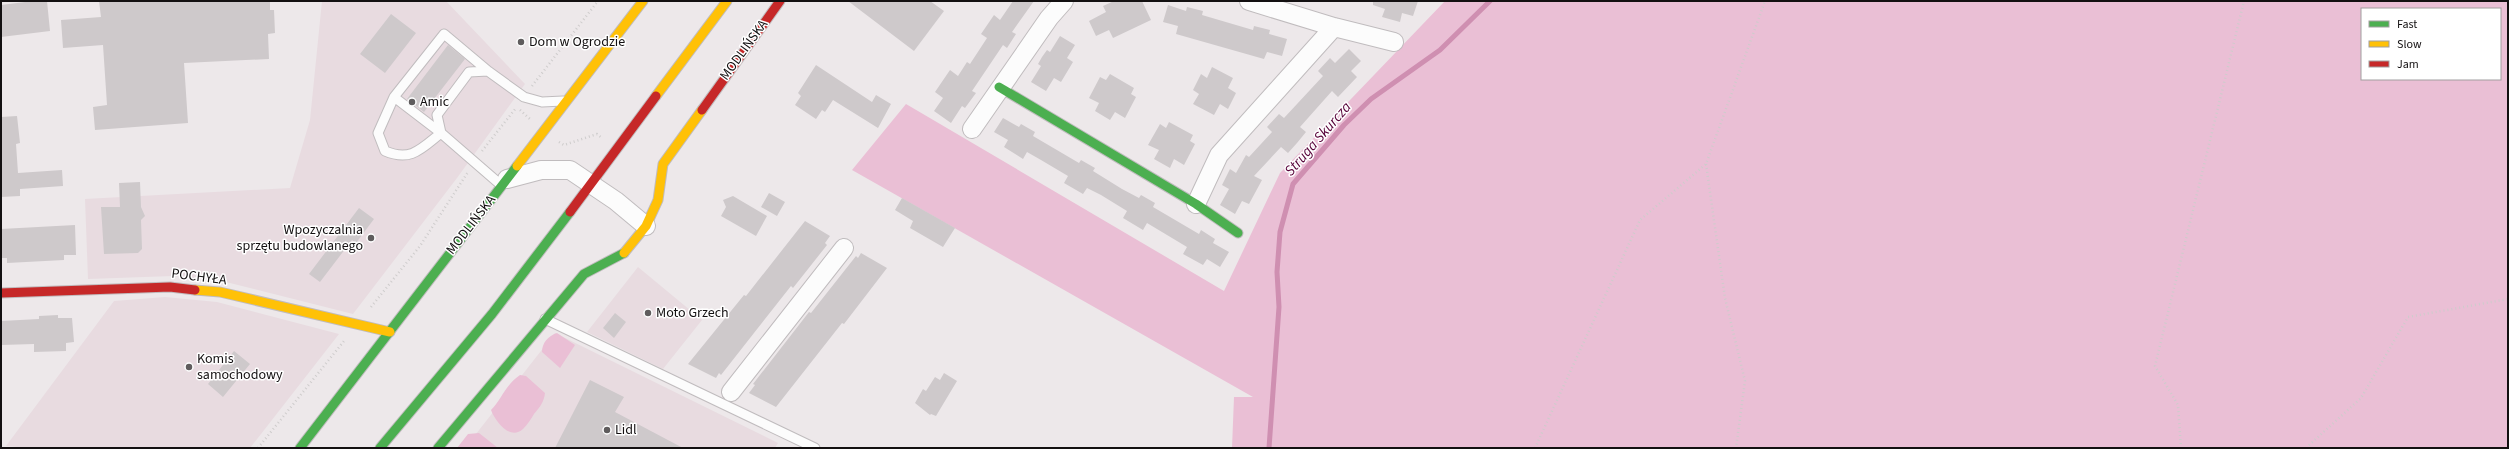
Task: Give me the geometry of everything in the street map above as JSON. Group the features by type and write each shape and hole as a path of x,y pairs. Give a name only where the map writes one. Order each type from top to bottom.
{"street":[{"name":"MODLIŃSKA","path":"300,448 643,1"},
{"path":"380,448 492,314 727,1"},
{"name":"MODLIŃSKA","path":"438,448 584,274 624,253 646,226 658,200 663,164 780,1"},
{"path":"972,129 999,87 1049,18 1064,1"},
{"path":"1249,1 1334,27 1394,42"},
{"path":"1196,204 1219,155 1334,27"},
{"path":"999,87 1196,204 1238,232"},
{"path":"504,182 542,170 570,170 616,201 646,226"},
{"path":"727,398 844,248"},
{"name":"POCHYŁA","path":"1,293 170,287 220,292 390,332"}],"lane":[{"path":"441,133 416,153 398,157 385,151 378,133 394,97 444,34 488,71 524,97 542,102 566,100"},
{"path":"441,133 437,116 469,72 488,71"},
{"path":"394,97 441,133 474,162 504,182"},
{"path":"545,319 727,398 815,448"}],"path":[{"path":"258,448 420,246 474,162 598,1"},
{"path":"1736,448 1745,381 1725,298 1706,164 1765,1"},
{"path":"2181,448 2178,405 2155,366 2244,1"},
{"path":"516,108 530,119"},
{"path":"556,139 564,145 597,134 604,140"},
{"path":"1535,448 1640,220 1706,164"},
{"path":"2306,448 2361,398 2408,317 2508,298"}],"shaded area":[{"path":"322,1 446,1 525,84 457,178 353,314 222,281 173,276 88,279 85,199 290,188 310,120"},
{"path":"1445,1 2508,1 2508,448 1232,448 1234,397 1253,397 852,170 906,104 1224,291 1280,173"},
{"name":"Moto Grzech","path":"638,267 702,320 663,369 587,332"},
{"name":"Komis samochodowy","path":"165,297 217,302 339,334 250,448 28,448 6,446 114,301"},
{"path":"555,333 778,443 775,448 465,448"},
{"path":"557,333 575,345 560,368 542,352 546,340"},
{"path":"520,375 526,376 545,393 544,399 526,426 518,432 513,433 499,424 491,410 511,383"},
{"path":"479,433 498,448 457,448 468,434"}],"building":[{"path":"33,1 47,1 50,31 1,37 1,5"},
{"path":"99,1 270,1 270,10 274,10 275,33 268,34 269,59 184,63 188,123 95,130 93,107 107,105 103,45 63,48 61,20 101,17"},
{"path":"848,1 930,1 944,11 914,51"},
{"path":"1013,1 1034,1 1012,32 1016,34 1007,48 1003,45 972,91 976,93 965,108 962,106 951,123 934,111 943,98 935,92 950,70 958,76 967,62 970,64 987,38 981,34 994,15 1000,20"},
{"path":"1114,1 1142,1 1151,20 1113,38 1109,30 1096,36 1089,21 1106,12 1103,6"},
{"path":"1373,1 1418,1 1413,16 1402,13 1400,22 1382,17 1385,9 1373,5"},
{"path":"1168,5 1186,11 1187,7 1203,11 1202,15 1253,30 1254,26 1270,30 1269,34 1287,39 1282,56 1267,52 1264,59 1176,34 1178,26 1163,22"},
{"path":"391,14 416,33 385,73 360,54"},
{"path":"1060,36 1075,45 1067,58 1073,62 1061,82 1054,78 1046,91 1031,82 1041,66 1038,64 1042,57 1047,50 1050,52"},
{"path":"448,45 465,59 424,112 407,99"},
{"path":"1349,49 1361,61 1351,71 1357,77 1338,97 1332,91 1300,127 1306,132 1288,153 1281,147 1254,176 1262,180 1249,204 1242,201 1235,214 1220,205 1229,189 1222,185 1230,169 1236,173 1246,155 1249,157 1272,132 1267,127 1279,114 1284,118 1323,76 1318,71 1330,58 1335,63"},
{"path":"816,65 872,102 876,95 891,104 878,128 833,100 825,112 822,110 816,119 795,105 801,96 798,93"},
{"path":"1212,67 1233,78 1228,88 1236,93 1228,109 1220,104 1214,115 1193,104 1199,94 1193,90 1201,74 1207,78"},
{"path":"1110,74 1134,88 1131,94 1136,97 1125,118 1115,112 1110,120 1095,111 1099,103 1089,98 1100,77 1106,80"},
{"path":"17,116 20,143 16,144 18,173 62,170 63,186 20,189 20,196 1,197 1,117"},
{"path":"1003,118 1019,127 1021,124 1035,132 1033,136 1079,163 1081,160 1095,168 1093,171 1122,189 1139,198 1141,195 1155,203 1153,207 1199,234 1201,230 1215,239 1213,243 1229,252 1220,267 1207,259 1203,265 1183,254 1187,247 1147,223 1143,230 1123,218 1127,211 1087,188 1083,194 1064,183 1068,176 1027,152 1023,159 1004,147 1008,140 994,132"},
{"path":"1169,122 1193,135 1190,141 1195,144 1184,165 1174,159 1170,168 1154,159 1159,150 1148,145 1160,124 1166,128"},
{"path":"140,182 141,207 145,216 141,220 142,249 138,253 104,254 101,207 120,207 119,183"},
{"path":"769,193 785,202 777,216 761,207"},
{"path":"733,196 767,216 756,236 721,216 726,207 723,200"},
{"path":"902,198 955,228 943,247 910,228 913,221 895,210"},
{"path":"359,208 374,219 356,243 352,240 320,282 309,274"},
{"path":"805,221 830,236 825,243 827,245 793,288 791,286 721,375 719,373 716,378 688,364 744,295 746,296"},
{"path":"75,225 76,255 64,255 64,260 7,263 7,258 1,258 1,229"},
{"path":"861,253 887,268 844,324 842,323 776,407 749,393 755,385 753,384 809,312 811,313 856,256 858,258"},
{"path":"615,313 626,322 614,338 603,328"},
{"path":"58,315 58,318 72,318 74,342 66,343 66,351 34,352 34,344 1,345 1,321 39,319 39,316"},
{"path":"234,351 250,364 223,397 208,384"},
{"path":"944,373 957,381 936,416 930,415 915,403 923,389 926,391 935,377 940,380"},
{"name":"Lidl","path":"590,380 624,397 615,412 683,448 555,448"}],"waterway":[{"name":"Struga Skurcza","path":"1269,448 1279,307 1277,272 1280,232 1293,184 1344,125 1371,99 1440,50 1490,1"}],"traffic: fast":[{"path":"999,87 1196,204 1238,233"},
{"path":"300,448 517,166"},
{"path":"380,448 492,314 570,212"},
{"path":"438,448 584,274 624,253"}],"traffic: slow":[{"path":"517,166 643,1"},
{"path":"656,96 727,1"},
{"path":"624,253 646,226 658,200 663,164 702,110"},
{"path":"195,290 220,292 390,332"}],"traffic: jam":[{"path":"702,110 780,1"},
{"path":"570,212 656,96"},
{"path":"1,293 170,287 195,290"}],"place":[{"name":"Dom w Ogrodzie","path":"521,42"},
{"name":"Amic","path":"412,102"},
{"name":"Wpozyczalnia sprzętu budowlanego","path":"371,238"},
{"name":"Moto Grzech","path":"648,313"},
{"name":"Komis samochodowy","path":"189,367"},
{"name":"Lidl","path":"607,430"}]}
